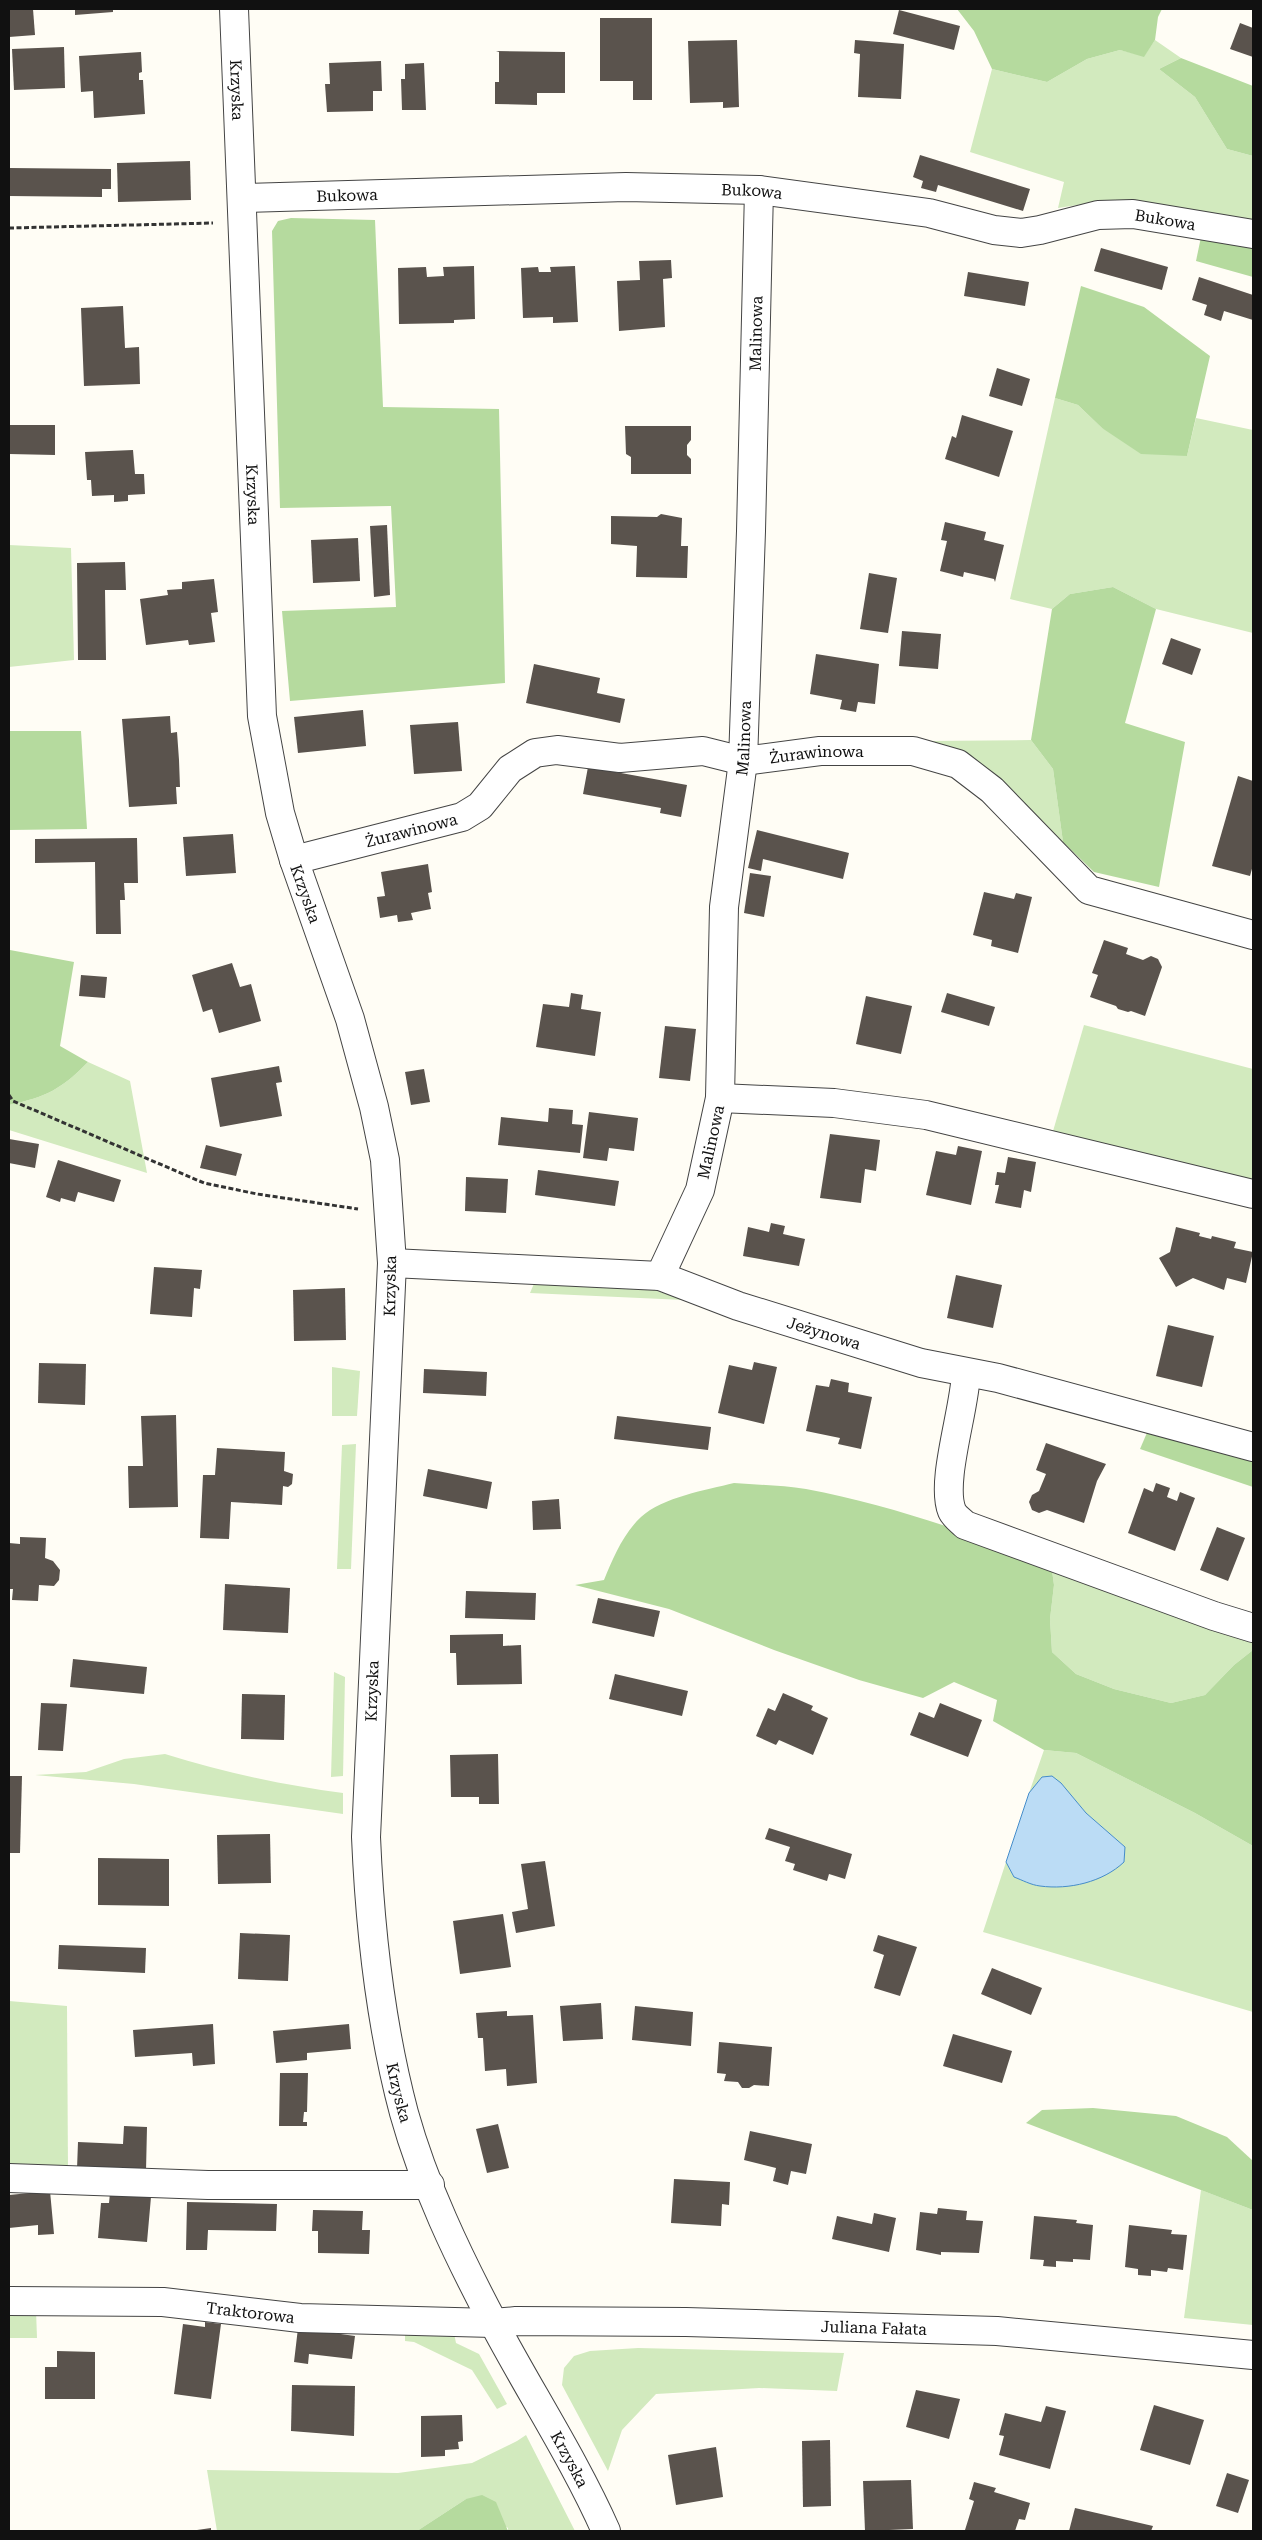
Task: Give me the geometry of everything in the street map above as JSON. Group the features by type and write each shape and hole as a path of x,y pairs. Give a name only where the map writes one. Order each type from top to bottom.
{"street":[{"name":"Krzyska","path":"234,9 262,716 280,813 294,860 350,1019 374,1107 385,1160 390,1214 392,1263 366,1837 368,1895 378,1987 393,2069 405,2116 430,2186 456,2248 493,2323 559,2439 606,2531"},
{"name":"Bukowa","path":"243,210 626,188 759,190 929,213 994,230 1021,233 1098,215 1133,214 1253,234"},
{"name":"Malinowa","path":"660,1276 700,1190 720,1098 724,907 743,761 751,531 759,190"},
{"name":"Żurawinowa","path":"294,860 462,817 480,806 510,769 535,753 557,750 620,758 703,751 743,761 820,751 912,751 958,764 992,790 1089,890 1253,936"},
{"path":"720,1098 834,1103 926,1116 1253,1194"},
{"name":"Jeżynowa","path":"392,1263 660,1276 738,1306 921,1363 998,1378 1253,1447"},
{"path":"966,1373 965,1395 947,1492 952,1513 965,1525 1214,1616 1253,1628"},
{"path":"9,2178 208,2186 430,2186"},
{"name":"Traktorowa","path":"9,2301 163,2302 300,2318 493,2323"},
{"name":"Juliana Fałata","path":"493,2323 516,2321 686,2322 996,2331 1253,2356"}],"path":[{"path":"9,228 243,210"},
{"path":"9,1095 13,1101 204,1183 257,1194 390,1214"}],"green space":[{"path":"957,9 1162,9 1158,17 1155,40 1144,57 1120,50 1087,59 1047,82 992,69 974,31"},
{"path":"1155,40 1181,58 1159,69 1195,97 1227,149 1253,156 1253,222 1097,202 1058,208 1064,182 970,152 992,69 1047,82 1087,59 1120,50 1144,56"},
{"path":"1181,58 1253,86 1253,156 1227,149 1195,97 1159,69"},
{"path":"291,218 375,220 383,407 499,409 505,683 290,701 282,611 396,607 391,506 280,508 272,231 278,221"},
{"path":"1201,237 1253,246 1253,277 1196,261"},
{"path":"1081,286 1144,307 1210,356 1187,456 1141,454 1102,428 1078,405 1055,398"},
{"path":"1055,398 1078,405 1102,428 1187,456 1196,418 1253,430 1253,633 1156,609 1113,587 1070,594 1052,609 1010,599"},
{"path":"9,545 71,548 74,660 9,667"},
{"path":"1113,587 1156,609 1125,723 1185,742 1159,887 1094,872 1063,842 1053,769 1031,740 1052,609 1070,594"},
{"path":"9,731 81,731 87,829 9,830"},
{"path":"1031,740 1053,769 1063,842 1013,792 966,753 927,741"},
{"path":"10,950 74,962 60,1046 88,1062 70,1079 53,1091 33,1099 9,1105"},
{"path":"1084,1025 1253,1069 1253,1186 1051,1138"},
{"path":"88,1062 130,1081 147,1173 9,1130 9,1105 33,1099 53,1091 70,1079"},
{"path":"536,1279 628,1281 684,1300 530,1293"},
{"path":"332,1367 360,1371 357,1416 332,1416"},
{"path":"1149,1428 1253,1461 1253,1487 1140,1449"},
{"path":"356,1444 351,1569 337,1569 342,1445"},
{"path":"734,1483 806,1489 869,1503 961,1531 1051,1563 1054,1585 1050,1619 1052,1652 1076,1674 1114,1689 1171,1703 1205,1695 1234,1665 1253,1650 1253,1846 1195,1813 1076,1753 1044,1750 993,1721 997,1700 954,1682 923,1698 859,1680 774,1650 669,1609 575,1585 604,1580 624,1539 641,1517 650,1510 685,1495"},
{"path":"1051,1563 1253,1641 1253,1650 1234,1665 1205,1695 1171,1703 1114,1689 1076,1674 1052,1652 1050,1619 1054,1585"},
{"path":"334,1672 345,1677 343,1776 331,1777"},
{"path":"1044,1750 1076,1753 1195,1813 1253,1846 1253,2012 983,1932 1006,1862 1014,1877 1040,1886 1081,1884 1125,1847 1086,1813 1061,1783 1042,1777 1029,1793"},
{"path":"165,1754 253,1777 343,1793 343,1814 134,1784 35,1775 86,1772 124,1759"},
{"path":"9,2001 67,2006 68,2172 9,2169"},
{"path":"1093,2108 1176,2116 1227,2137 1253,2161 1253,2210 1026,2123 1042,2110"},
{"path":"1201,2190 1253,2210 1253,2325 1184,2318"},
{"path":"36,2310 37,2338 9,2338 9,2311"},
{"path":"405,2330 454,2333 456,2343 479,2354 507,2404 497,2409 472,2370 414,2342 405,2341"},
{"path":"638,2348 844,2353 837,2391 759,2388 656,2394 622,2430 608,2471 562,2385 564,2368 574,2356 590,2351"},
{"path":"526,2435 575,2531 508,2531 508,2528 466,2499 417,2531 217,2531 207,2470 398,2473 472,2463"},
{"path":"482,2495 496,2502 508,2531 417,2531 466,2499"}],"water":[{"path":"1052,1776 1061,1783 1086,1813 1125,1847 1124,1862 1116,1869 1085,1883 1062,1887 1030,1884 1014,1877 1006,1862 1029,1793 1042,1777"}],"building":[{"path":"9,9 33,9 35,35 9,37"},
{"path":"75,9 113,9 113,12 75,15"},
{"path":"899,10 960,26 954,50 893,34"},
{"path":"600,18 652,18 652,100 633,100 633,81 600,81"},
{"path":"1240,23 1253,28 1253,57 1230,49"},
{"path":"737,40 739,107 723,108 723,102 690,103 688,41"},
{"path":"855,40 904,44 901,99 858,97 860,54 854,53"},
{"path":"64,47 65,88 14,90 12,49"},
{"path":"496,51 565,52 565,93 537,93 537,105 495,104 495,82 499,82 499,52"},
{"path":"141,52 142,72 139,73 139,80 143,80 145,114 94,118 93,91 81,92 79,56"},
{"path":"381,61 382,91 373,91 373,111 327,112 325,84 330,84 329,63"},
{"path":"424,63 426,110 402,110 401,79 405,79 405,64"},
{"path":"920,155 1030,189 1023,211 938,185 936,192 921,188 923,181 913,177"},
{"path":"190,161 191,200 118,202 117,163"},
{"path":"9,168 111,169 111,189 102,189 102,197 9,196"},
{"path":"1101,248 1168,267 1162,290 1094,271"},
{"path":"671,260 672,278 663,279 665,327 619,331 617,281 640,280 639,261"},
{"path":"474,266 475,319 454,320 454,323 399,324 398,268 426,267 427,277 444,276 443,267"},
{"path":"575,266 578,322 553,323 553,317 523,318 521,268 538,267 539,272 551,272 550,267"},
{"path":"968,272 1029,282 1025,306 964,296"},
{"path":"1199,277 1253,295 1253,320 1224,311 1221,321 1204,315 1207,305 1192,300"},
{"path":"123,306 125,348 139,347 140,384 84,386 81,308"},
{"path":"997,368 1030,379 1022,406 989,396"},
{"path":"962,415 1013,431 999,477 945,459 952,436 956,438"},
{"path":"10,425 55,425 55,455 9,454"},
{"path":"625,426 691,426 691,440 687,445 687,455 691,459 691,474 631,474 631,457 626,454"},
{"path":"133,450 135,474 144,474 145,494 128,495 128,501 114,502 114,495 92,496 91,480 87,480 85,452"},
{"path":"661,514 682,518 681,546 688,546 687,578 636,577 637,546 611,544 611,516 657,517"},
{"path":"945,522 986,532 984,540 1004,545 995,582 994,579 964,572 963,577 940,571 947,541 941,540"},
{"path":"387,525 390,595 374,597 370,526"},
{"path":"358,538 360,581 313,583 311,540"},
{"path":"125,562 126,590 105,590 106,660 78,660 77,563"},
{"path":"869,573 897,578 888,633 860,629"},
{"path":"214,579 218,612 211,613 215,642 189,645 188,640 146,645 140,599 168,595 167,590 182,589 182,582"},
{"path":"902,631 941,634 938,669 899,666"},
{"path":"1171,638 1201,649 1192,675 1162,664"},
{"path":"816,654 879,664 875,704 858,702 856,712 840,709 842,700 810,694"},
{"path":"534,664 600,678 597,693 625,699 620,723 526,703"},
{"path":"363,710 366,746 298,753 294,717"},
{"path":"170,716 171,733 177,732 180,787 176,787 177,804 129,807 122,719"},
{"path":"458,722 462,771 414,774 410,725"},
{"path":"588,767 687,785 681,817 660,813 661,808 583,794"},
{"path":"1238,776 1253,781 1253,865 1250,876 1212,866"},
{"path":"757,830 849,853 843,879 763,859 761,871 748,868"},
{"path":"233,834 236,873 186,876 183,837"},
{"path":"137,838 138,883 124,883 125,900 120,900 121,934 96,934 95,862 35,863 35,839"},
{"path":"428,864 432,892 428,893 431,909 411,913 413,920 398,922 397,915 380,918 377,897 385,896 381,872"},
{"path":"750,873 771,876 764,917 744,913"},
{"path":"984,892 1014,899 1016,893 1032,897 1018,953 991,946 992,940 973,935"},
{"path":"1104,940 1128,948 1126,954 1143,960 1151,956 1158,959 1162,967 1145,1016 1118,1009 1116,1006 1090,997 1098,975 1092,973"},
{"path":"232,963 240,987 251,984 261,1021 219,1033 212,1009 203,1012 192,975"},
{"path":"81,975 107,977 105,998 79,996"},
{"path":"571,993 583,995 581,1009 601,1012 595,1056 536,1047 543,1004 569,1007"},
{"path":"947,993 995,1007 989,1026 941,1012"},
{"path":"866,996 912,1006 901,1054 856,1044"},
{"path":"665,1026 696,1029 690,1081 659,1078"},
{"path":"279,1066 282,1082 276,1083 282,1116 220,1127 211,1078"},
{"path":"424,1069 430,1102 411,1105 405,1072"},
{"path":"549,1108 573,1110 572,1124 583,1125 580,1153 498,1145 501,1117 548,1122"},
{"path":"589,1112 638,1118 634,1151 609,1148 607,1161 583,1158"},
{"path":"830,1134 880,1140 876,1171 865,1169 861,1203 820,1198"},
{"path":"9,1139 39,1144 35,1168 9,1163"},
{"path":"206,1145 242,1154 236,1176 200,1168"},
{"path":"958,1146 982,1151 971,1205 926,1195 936,1151 956,1155"},
{"path":"1008,1157 1036,1162 1031,1192 1024,1190 1021,1208 995,1203 999,1185 995,1185 997,1172 1005,1173"},
{"path":"58,1160 121,1180 114,1202 78,1192 75,1202 61,1198 60,1202 46,1197"},
{"path":"538,1170 619,1181 615,1206 535,1195"},
{"path":"466,1177 508,1179 506,1213 465,1211"},
{"path":"771,1223 785,1226 783,1234 805,1239 799,1266 743,1256 748,1227 769,1232"},
{"path":"1176,1227 1200,1233 1199,1236 1211,1239 1212,1236 1236,1242 1234,1248 1253,1252 1246,1283 1227,1278 1224,1290 1193,1278 1176,1287 1159,1258 1170,1252"},
{"path":"154,1267 202,1270 200,1289 194,1288 192,1317 150,1314"},
{"path":"956,1275 1002,1285 993,1328 947,1318"},
{"path":"345,1288 346,1340 294,1341 293,1290"},
{"path":"1168,1325 1214,1336 1202,1387 1156,1376"},
{"path":"754,1362 777,1367 764,1424 718,1413 729,1365 752,1370"},
{"path":"39,1363 86,1364 85,1405 38,1403"},
{"path":"424,1369 487,1372 486,1396 423,1393"},
{"path":"831,1379 849,1383 848,1392 872,1397 861,1449 838,1444 840,1438 806,1431 816,1385 829,1387"},
{"path":"176,1415 178,1507 129,1508 128,1466 143,1466 141,1416"},
{"path":"617,1416 711,1427 708,1450 614,1439"},
{"path":"1046,1443 1106,1464 1097,1481 1084,1523 1047,1510 1039,1513 1032,1510 1029,1502 1032,1495 1039,1491 1046,1474 1036,1470"},
{"path":"217,1448 285,1452 284,1471 293,1474 292,1484 288,1487 283,1486 282,1505 231,1502 229,1539 200,1538 203,1475 215,1475"},
{"path":"428,1469 492,1482 487,1509 423,1496"},
{"path":"1156,1483 1170,1488 1167,1497 1177,1501 1180,1492 1195,1498 1175,1551 1128,1533 1144,1488 1153,1492"},
{"path":"559,1499 561,1529 533,1530 532,1501"},
{"path":"1217,1527 1245,1538 1228,1581 1200,1570"},
{"path":"20,1537 46,1538 45,1558 53,1561 60,1570 59,1580 54,1586 39,1585 38,1601 12,1600 13,1589 9,1589 9,1543 20,1544"},
{"path":"225,1584 290,1588 288,1633 223,1630"},
{"path":"466,1591 536,1593 535,1620 465,1618"},
{"path":"598,1598 660,1611 654,1637 592,1623"},
{"path":"503,1634 503,1646 521,1645 522,1684 457,1685 456,1653 450,1653 450,1635"},
{"path":"73,1659 147,1667 144,1694 70,1687"},
{"path":"615,1674 688,1691 682,1716 609,1699"},
{"path":"783,1693 813,1706 811,1710 828,1718 813,1755 779,1740 776,1745 756,1736 768,1708 775,1711"},
{"path":"242,1694 285,1695 284,1740 241,1739"},
{"path":"41,1703 67,1704 63,1751 38,1750"},
{"path":"940,1703 982,1720 968,1757 910,1735 919,1712 934,1718"},
{"path":"498,1754 499,1804 479,1804 479,1797 451,1797 450,1755"},
{"path":"9,1776 22,1776 20,1853 9,1853"},
{"path":"769,1828 852,1854 845,1879 829,1874 827,1881 793,1870 795,1864 785,1861 790,1847 765,1839"},
{"path":"270,1834 271,1883 218,1884 217,1835"},
{"path":"98,1858 169,1859 169,1906 98,1905"},
{"path":"545,1861 555,1926 516,1933 512,1912 528,1909 521,1864"},
{"path":"503,1914 511,1967 460,1974 453,1921"},
{"path":"240,1933 290,1935 288,1981 238,1979"},
{"path":"878,1935 917,1947 900,1996 874,1988 884,1955 873,1951"},
{"path":"59,1945 146,1948 145,1973 58,1969"},
{"path":"992,1968 1042,1988 1031,2015 981,1994"},
{"path":"601,2003 603,2039 563,2041 560,2006"},
{"path":"635,2006 693,2012 691,2046 632,2040"},
{"path":"507,2011 507,2016 533,2015 537,2083 507,2086 506,2069 485,2071 483,2038 478,2038 476,2013"},
{"path":"213,2024 215,2064 193,2066 192,2053 135,2057 133,2030"},
{"path":"349,2024 351,2049 307,2053 307,2060 276,2063 273,2031"},
{"path":"953,2034 1012,2051 1002,2083 943,2066"},
{"path":"719,2042 772,2047 769,2086 754,2085 749,2088 742,2088 738,2082 724,2081 726,2074 717,2073"},
{"path":"280,2073 308,2073 307,2112 304,2112 303,2122 307,2122 307,2126 279,2126"},
{"path":"498,2124 509,2168 487,2173 476,2129"},
{"path":"124,2126 147,2127 146,2171 77,2169 78,2142 123,2144"},
{"path":"750,2131 812,2144 806,2174 791,2171 788,2185 773,2181 776,2168 744,2160"},
{"path":"674,2179 730,2182 729,2205 722,2204 721,2226 671,2223"},
{"path":"50,2191 54,2234 38,2235 38,2225 9,2228 9,2195"},
{"path":"110,2193 151,2197 147,2242 98,2238 101,2203 109,2203"},
{"path":"187,2202 277,2204 276,2231 208,2230 207,2250 186,2250"},
{"path":"938,2208 967,2211 966,2220 983,2221 979,2253 941,2252 941,2255 916,2250 920,2212 937,2214"},
{"path":"313,2210 363,2211 362,2230 370,2230 369,2254 318,2253 318,2231 312,2231"},
{"path":"874,2213 896,2218 889,2252 832,2239 837,2216 872,2224"},
{"path":"1034,2216 1077,2220 1076,2223 1093,2225 1090,2260 1056,2261 1056,2267 1043,2266 1044,2260 1030,2259"},
{"path":"1129,2225 1172,2230 1171,2234 1187,2235 1183,2270 1168,2268 1167,2272 1151,2270 1151,2276 1138,2275 1138,2269 1125,2267"},
{"path":"205,2322 221,2324 211,2399 174,2394 183,2324 205,2327"},
{"path":"298,2328 355,2336 352,2359 309,2354 308,2364 294,2362"},
{"path":"57,2351 95,2352 95,2399 45,2399 45,2367 57,2367"},
{"path":"292,2385 355,2386 354,2436 291,2431"},
{"path":"916,2390 960,2399 949,2439 906,2427"},
{"path":"1154,2405 1204,2420 1190,2465 1140,2450"},
{"path":"1046,2406 1066,2411 1050,2469 999,2455 1004,2436 999,2435 1005,2413 1041,2422"},
{"path":"462,2415 463,2441 458,2442 459,2449 445,2450 445,2456 421,2457 421,2416"},
{"path":"830,2440 831,2506 803,2507 802,2441"},
{"path":"716,2447 723,2497 676,2505 668,2455"},
{"path":"1227,2473 1249,2480 1238,2513 1216,2506"},
{"path":"911,2480 913,2529 865,2531 863,2481"},
{"path":"974,2482 996,2488 994,2492 1030,2503 1025,2520 1019,2519 1015,2531 965,2530 974,2501 969,2499"},
{"path":"1075,2508 1153,2526 1151,2531 1069,2531"},
{"path":"211,2528 211,2531 197,2531 197,2530"}]}
